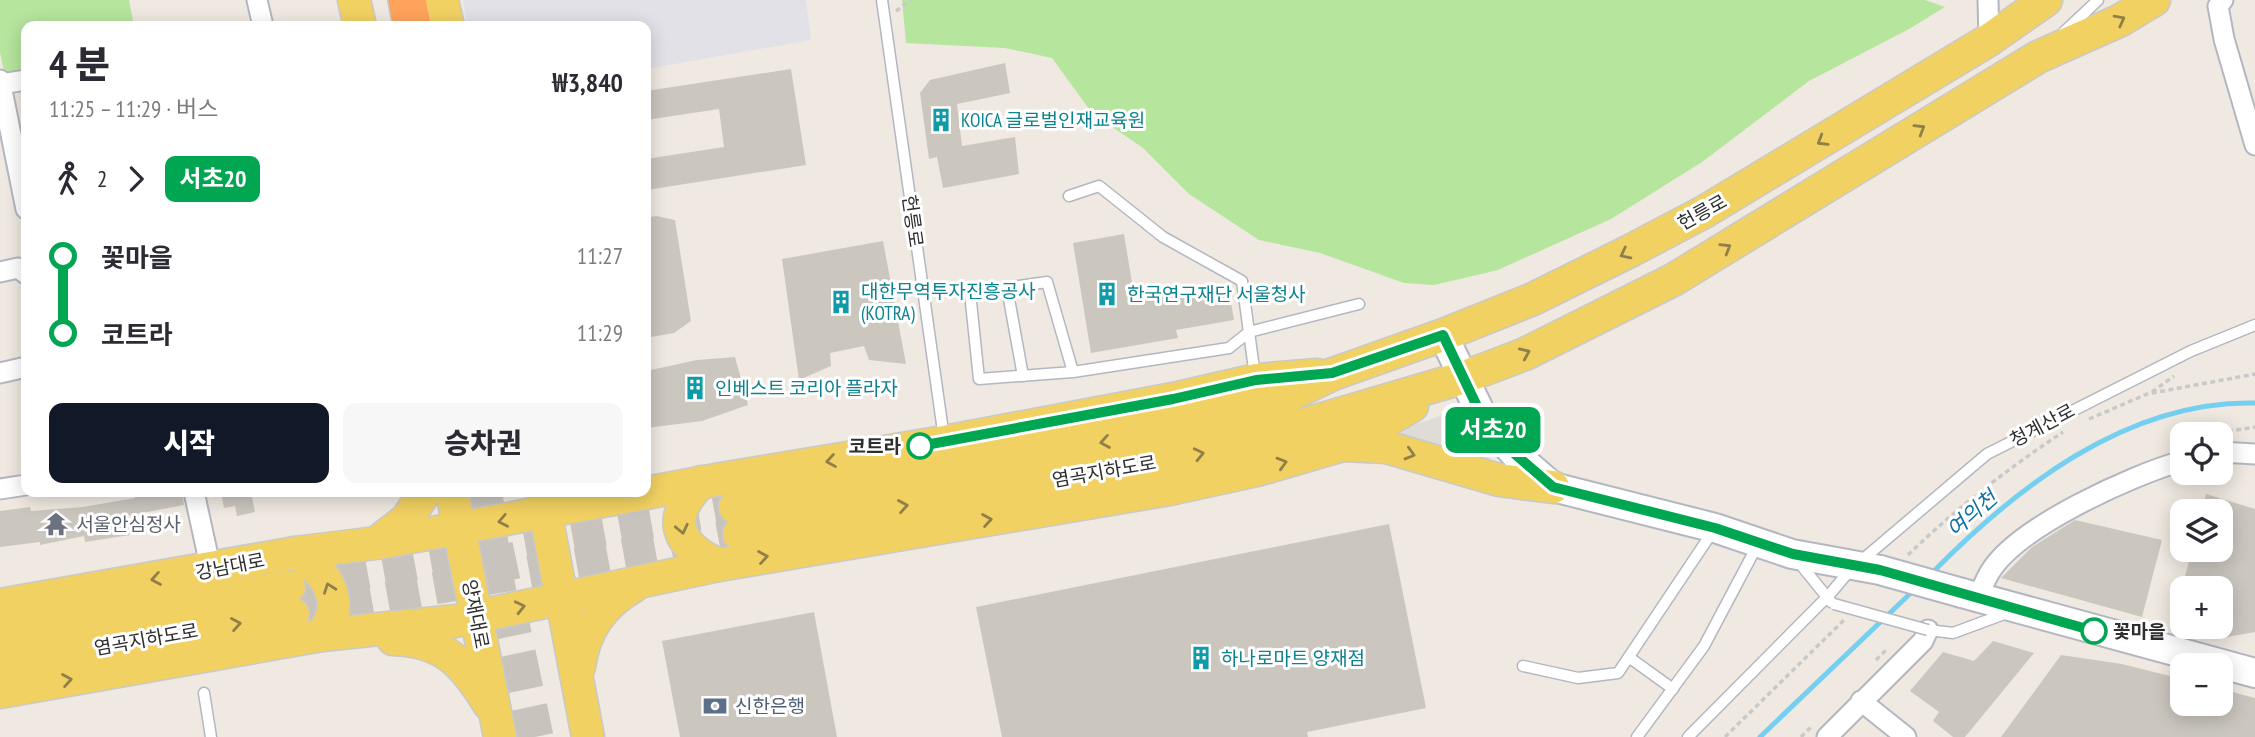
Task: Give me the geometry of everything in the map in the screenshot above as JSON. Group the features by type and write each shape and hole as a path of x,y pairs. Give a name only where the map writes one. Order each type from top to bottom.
{"highway":[{"path":"382,0 386,21"},
{"path":"407,0 411,21"}],"main road":[{"path":"354,0 359,21"},
{"path":"442,0 447,21"},
{"name":"헌릉로","path":"1332,373 1443,335 1534,299 1704,212 1989,40 2046,0"},
{"path":"0,692 322,635 477,617 719,565 1170,489 1257,470 1343,445 1462,378 1525,354 1673,280 2038,57 2119,21 2154,0"},
{"path":"1443,335 1484,421 1516,455 1553,487"},
{"path":"651,492 944,442 1173,399 1256,380 1332,373"},
{"name":"염곡지하도로","path":"1332,373 1263,408 1198,426 737,521 1200,455 1462,378"},
{"path":"1343,445 1386,447 1499,480 1553,487 1715,528 1793,554 1879,566 1970,595 2255,673"},
{"path":"701,482 681,510 679,528 690,547 719,565"},
{"path":"374,543 407,519 422,497"},
{"name":"양재대로","path":"453,497 500,737"},
{"name":"강남대로","path":"0,605 295,553 459,529 544,502 608,497"},
{"path":"544,502 588,737"},
{"path":"295,553 320,572 331,587 333,613 322,635"},
{"path":"577,681 585,639 594,621 618,596 648,579"},
{"name":"염곡지하도로","path":"0,635 291,601 0,665"},
{"path":"322,635 409,640 439,648 460,664 474,682 498,722 500,737"}],"street":[{"path":"257,0 262,21"},
{"path":"1988,0 1989,40"},
{"path":"2223,0 2218,6 2224,39 2255,145"},
{"path":"21,80 0,82 8,157 21,188"},
{"path":"0,272 18,268 21,270"},
{"path":"0,373 21,368"},
{"path":"2233,453 2255,454"},
{"path":"1970,595 2014,547 2062,514 2144,472 2170,464"},
{"path":"0,489 21,486"},
{"path":"195,497 211,569"},
{"path":"1827,737 1923,641 1928,630"},
{"path":"1861,701 1906,737"}],"lane":[{"name":"헌릉로","path":"882,0 944,442"},
{"path":"2038,57 2098,0"},
{"path":"1069,196 1099,186 1163,237 1242,281 1256,380"},
{"path":"1073,372 1047,282 970,293 979,379 1073,372 1229,348 1249,332 1359,304"},
{"path":"1007,288 1023,376"},
{"name":"청계산로","path":"1688,737 1830,602 1879,566 1878,549 1987,454 2191,351 2255,325"},
{"path":"1523,666 1578,678 1618,673 1715,528"},
{"path":"1637,737 1704,646 1759,542"},
{"path":"1793,554 1830,602 1928,630 1953,633 2021,609"},
{"path":"1630,658 1672,689"},
{"path":"204,693 212,737"}],"path":[{"path":"2081,423 2147,394 2255,374"},
{"path":"2233,430 2255,427"},
{"path":"1879,566 1931,533 2024,458 2070,428"},
{"path":"1725,737 1849,615"}],"shaded area":[{"path":"463,0 806,0 811,40 651,68 651,21 466,21"},
{"path":"1442,415 1502,470 1381,437"}],"green space":[{"path":"0,0 129,0 133,21 21,21 21,74 5,77 0,52"},
{"path":"902,0 1925,0 1945,7 1909,29 1809,81 1702,162 1611,219 1498,270 1434,285 1404,283 1320,253 1259,240 1189,194 1143,148 1092,113 1052,58 1005,48 906,43"}],"building":[{"name":"KOICA 글로벌인재교육원","path":"1005,63 1010,93 957,104 962,146 1015,137 1019,174 943,188 937,157 929,159 920,93 930,80"},
{"path":"791,69 806,165 651,189 651,158 724,147 719,109 651,119 651,90"},
{"path":"651,217 675,220 691,321 674,333 651,337"},
{"name":"한국연구재단 서울청사","path":"1124,234 1135,301 1228,286 1234,320 1176,330 1178,338 1091,353 1073,243"},
{"name":"대한무역투자진흥공사 (KOTRA)","path":"883,241 906,364 869,360 864,346 830,353 831,366 799,380 782,259"},
{"name":"인베스트 코리아 플라자","path":"735,357 748,405 702,421 651,427 651,370 697,360"},
{"path":"2206,494 2222,499 2205,499"},
{"path":"183,497 184,505 127,516 130,535 85,542 84,536 40,545 40,542 0,547 0,511 30,507 31,511 83,507 135,498"},
{"path":"222,497 252,497 255,512 237,516 235,506 224,508"},
{"path":"2233,502 2255,509 2255,632 2233,636 2233,576 2185,576 2189,562 2233,562"},
{"path":"2075,520 2162,540 2142,617 2001,578 2032,547"},
{"name":"하나로마트 양재점","path":"1389,524 1426,708 1307,732 1308,737 1002,737 976,607"},
{"path":"814,612 837,737 680,737 662,641"},
{"path":"1993,641 2034,653 1965,737 1953,737 1933,721 1939,712 1910,691 1943,652 1974,661"},
{"path":"2061,655 2122,664 2170,676 2170,716 2233,716 2233,692 2255,698 2255,737 2001,737"}],"waterway":[{"name":"여의천","path":"1930,575 1999,511 2076,455 2118,433 2162,416 2208,406 2255,403"},
{"name":"여의천","path":"1760,737 1915,589"}],"tunnel":[{"path":"484,497 535,737"},
{"path":"289,587 735,507"},
{"path":"293,614 739,534"}],"bus line":[{"name":"서초20","path":"920,446 1173,399 1256,380 1332,373 1443,335 1484,421 1516,455 1553,487 1715,528 1793,554 1880,570 2094,631"}],"place":[{"name":"KOICA 글로벌인재교육원","path":"941,120"},
{"name":"한국연구재단 서울청사","path":"1107,294"},
{"name":"대한무역투자진흥공사 (KOTRA)","path":"841,302"},
{"name":"인베스트 코리아 플라자","path":"695,388"},
{"name":"코트라","path":"920,446"},
{"name":"서울안심정사","path":"56,524"},
{"name":"꽃마을","path":"2094,631"},
{"name":"하나로마트 양재점","path":"1201,658"},
{"name":"신한은행","path":"715,706"}]}
